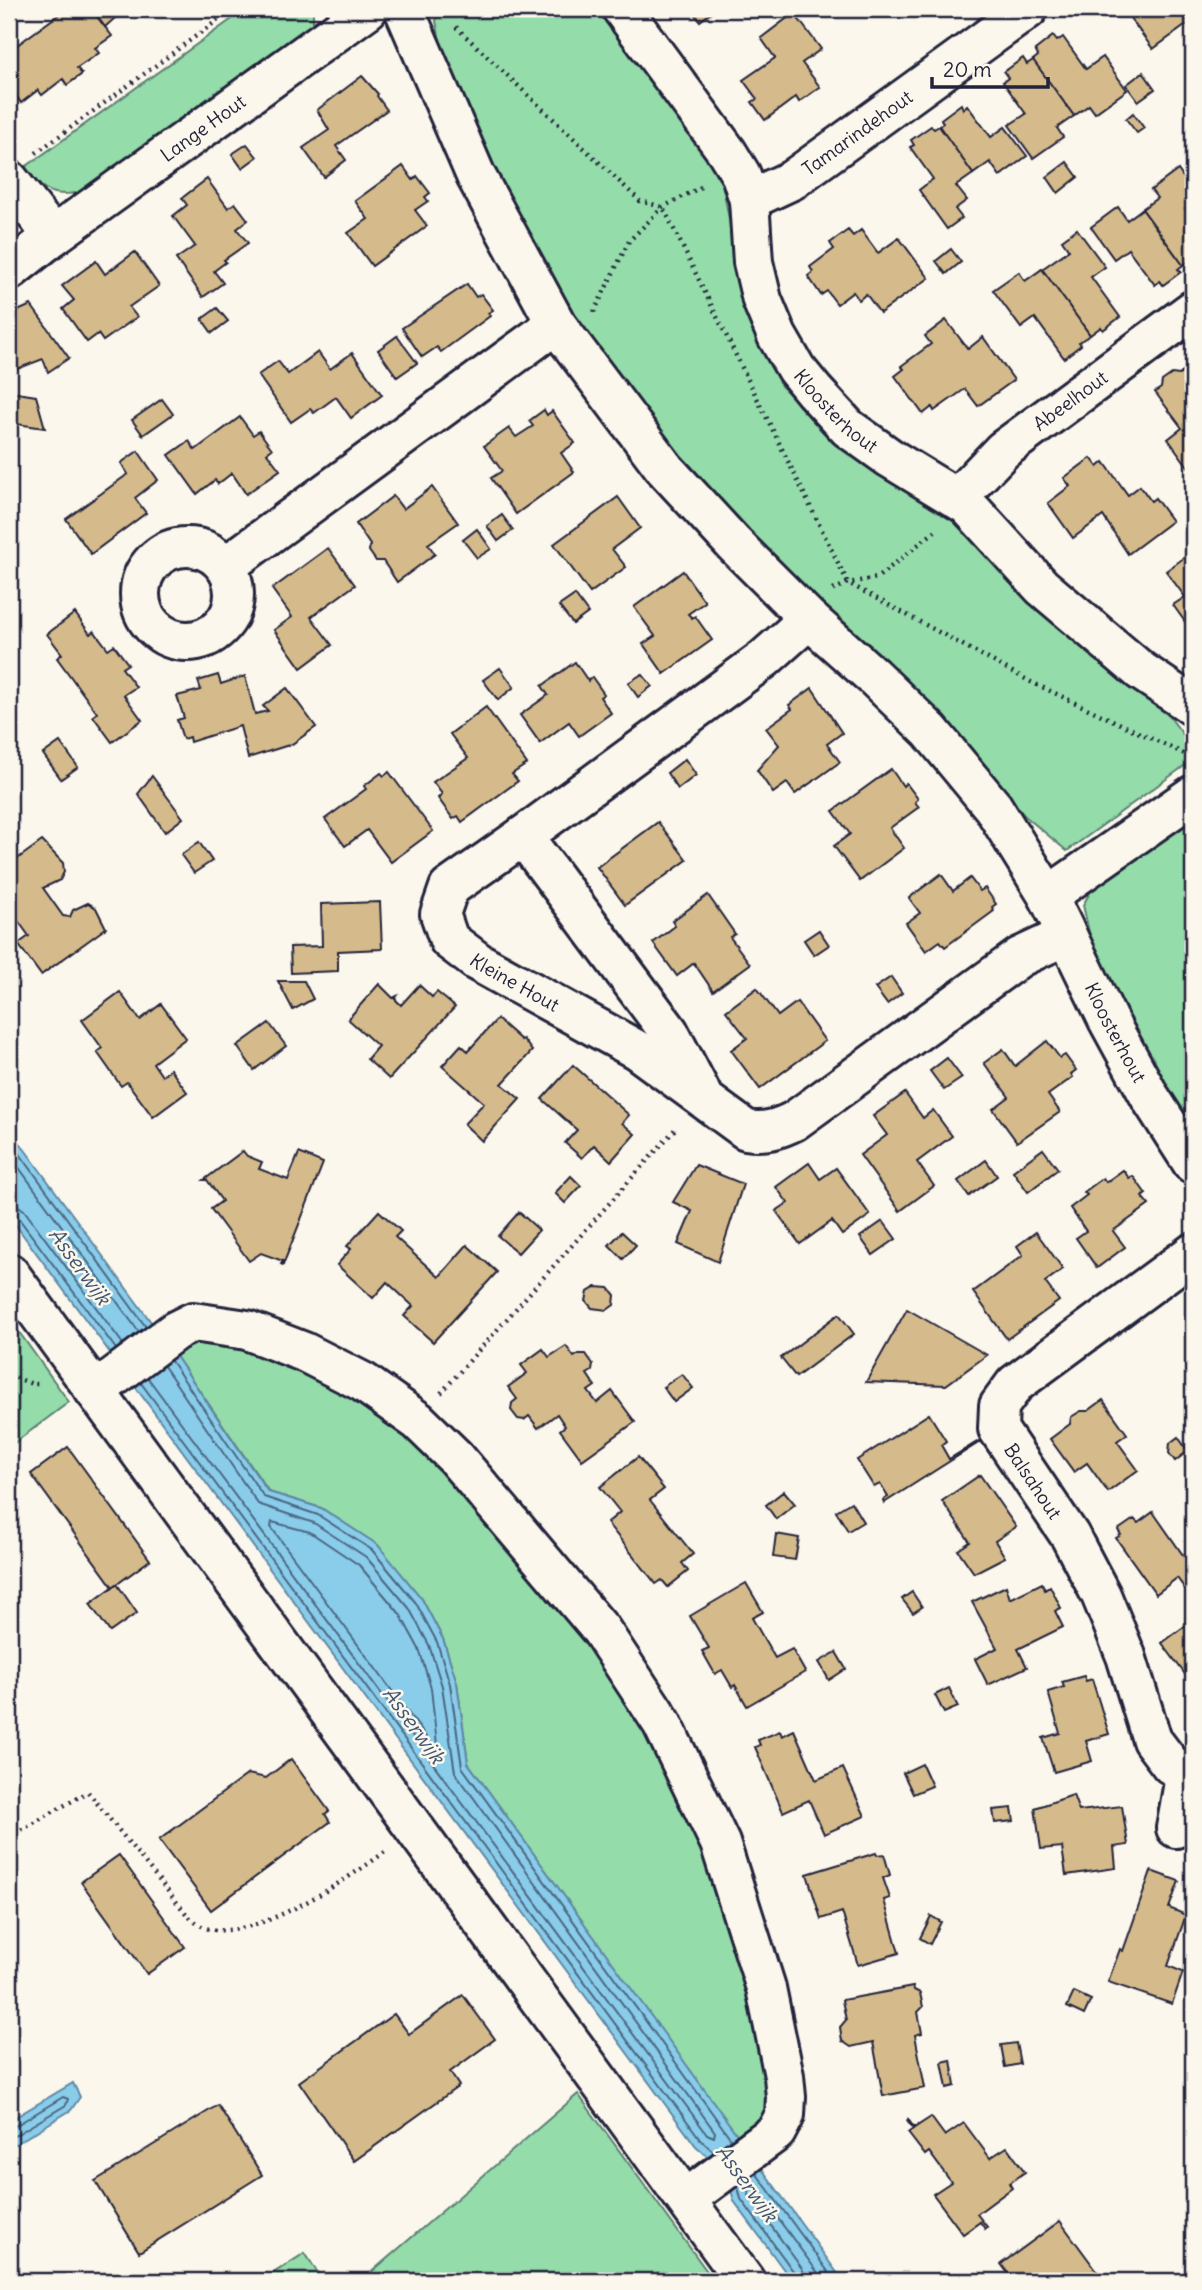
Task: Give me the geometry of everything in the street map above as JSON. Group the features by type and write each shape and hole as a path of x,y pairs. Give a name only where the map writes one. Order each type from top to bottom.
{"street":[{"name":"Kloosterhout","path":"404,9 476,176 566,337 665,469 803,613 930,731 993,807 1048,896 1108,1020 1150,1097 1193,1164"},
{"path":"622,9 743,184"},
{"name":"Tamarindehout","path":"743,184 792,180 1028,9"},
{"name":"Lange Hout","path":"9,271 354,13"},
{"path":"20,168 53,236"},
{"name":"Kloosterhout","path":"743,184 753,262 762,300 777,336 796,369 848,428 890,458 962,502 1051,594 1141,671 1193,706"},
{"name":"Abeelhout","path":"962,502 1003,450 1193,310"},
{"path":"226,566 566,337"},
{"name":"Kleine Hout","path":"803,613 764,659 449,888 440,914 449,940 478,962 637,1050 734,1124 760,1133 778,1129 794,1121 1020,957 1067,935"},
{"path":"1048,896 1193,794"},
{"name":"Kleine Hout","path":"523,836 669,1032 704,1099"},
{"name":"Balsahout","path":"1176,1828 1189,1773 1171,1765 1152,1740 1126,1656 1101,1595 1070,1535 999,1429 999,1406 1014,1384 1193,1253"},
{"path":"9,1273 106,1383 417,1830 696,2191 745,2281"},
{"path":"106,1383 175,1331 193,1322 247,1331 304,1352 363,1382 418,1421 456,1457 601,1630 662,1723 720,1843 766,1988 784,2076 785,2115 776,2132 696,2191"}],"path":[{"path":"20,168 233,9"},
{"path":"566,337 629,240 663,206 743,184"},
{"path":"803,613 848,583 877,578 962,502"},
{"path":"418,1421 704,1099"},
{"path":"9,1837 88,1792 188,1916 206,1928 234,1930 262,1923 297,1907 360,1870 417,1830"}],"green space":[{"path":"246,9 313,9 313,24 303,38 90,191 67,194 52,192 39,184 24,168"},
{"path":"439,9 602,9 648,68 720,171 747,316 781,386 835,438 963,528 1162,707 1188,741 1187,764 1067,851 1025,816 929,709 776,566 654,425 548,279 477,147 442,50 436,21"},
{"path":"1193,812 1193,1136 1150,1067 1092,946 1083,905 1097,880"},
{"path":"9,1318 69,1402 9,1447"},
{"path":"198,1336 268,1355 354,1398 412,1437 469,1498 567,1614 637,1718 675,1786 721,1897 747,1987 770,2097 768,2115 740,2140 468,1763 457,1683 443,1639 422,1599 377,1545 321,1508 269,1492 173,1352"},
{"path":"578,2094 714,2281 361,2281"},
{"path":"305,2253 323,2281 261,2281"}],"water":[{"name":"Asserwijk","path":"9,1128 173,1352 268,1492 321,1508 378,1545 422,1599 443,1639 457,1683 468,1763 843,2281 792,2281 734,2201 720,2170 696,2146 9,1216"},
{"path":"73,2083 80,2097 71,2110 9,2148 9,2121"}],"building":[{"path":"77,9 91,9 112,36 95,48 99,53 77,68 82,74 67,85 63,79 42,95 38,90 21,103 9,85 9,58 12,55 9,51 65,10 69,14"},
{"path":"108,9 115,18 105,27 94,12"},
{"path":"691,9 716,9 700,21"},
{"path":"1143,9 1179,9 1189,23 1153,49 1130,18"},
{"path":"794,13 821,49 802,63 820,87 799,102 796,97 765,120 752,102 757,99 743,80 775,58 761,38"},
{"path":"1053,36 1057,41 1063,37 1086,69 1103,57 1127,90 1095,113 1089,105 1074,116 1033,60 1038,56 1035,50"},
{"path":"1023,58 1027,64 1033,60 1074,116 1057,128 1063,137 1033,158 1009,125 1026,114 1003,82 1008,78 1004,72"},
{"path":"1143,72 1155,89 1138,101 1126,85"},
{"path":"362,76 378,94 387,110 336,146 346,160 324,177 303,148 329,130 317,110"},
{"path":"961,104 963,109 967,105 991,137 1005,127 1027,156 1000,176 990,162 973,174 939,126 943,123 941,119"},
{"path":"1133,113 1144,128 1137,133 1126,119"},
{"path":"931,126 934,129 939,126 973,174 956,186 967,200 955,209 962,218 947,229 919,190 933,179 910,147 914,145 911,140"},
{"path":"247,144 257,157 242,168 232,154"},
{"path":"1067,162 1078,177 1058,193 1047,177"},
{"path":"403,166 413,180 417,176 430,193 425,197 428,201 415,210 427,226 372,266 348,233 368,219 355,201"},
{"path":"1178,170 1193,191 1193,202 1185,209 1193,220 1191,266 1188,262 1183,265 1142,209 1157,198 1151,190"},
{"path":"207,179 228,208 235,203 248,220 237,229 248,243 224,260 226,262 214,271 223,283 203,297 176,259 195,246 173,216 187,205 182,198"},
{"path":"1118,207 1127,220 1142,209 1183,265 1178,269 1181,272 1163,285 1160,281 1155,285 1128,249 1114,259 1091,227"},
{"path":"1077,229 1105,267 1091,277 1120,317 1103,330 1101,327 1090,335 1042,269 1069,250 1062,240"},
{"path":"848,230 853,236 861,230 878,253 899,238 929,278 880,313 866,294 859,300 853,292 837,304 827,291 821,295 808,276 813,272 810,267 834,249 830,243"},
{"path":"951,249 961,262 946,274 936,261"},
{"path":"135,252 159,286 129,307 137,317 103,341 98,334 87,342 63,309 74,300 62,286 96,261 105,274"},
{"path":"1042,269 1090,335 1064,358 1035,318 1021,328 993,290 1019,272 1025,281"},
{"path":"467,284 476,297 481,294 493,310 488,313 490,316 441,352 437,347 422,357 402,328"},
{"path":"31,305 69,358 48,372 43,359 9,372 9,315"},
{"path":"217,308 228,321 212,333 202,319"},
{"path":"946,320 968,349 983,337 1014,380 978,406 965,389 934,411 932,407 923,414 895,376 904,369 901,366 931,344 925,336"},
{"path":"397,336 417,363 397,377 378,350"},
{"path":"318,352 330,369 352,353 382,395 351,418 336,397 314,413 310,409 291,422 258,375 278,361 288,374"},
{"path":"1193,359 1193,385 1183,372"},
{"path":"1183,372 1193,385 1192,472 1168,439 1182,428 1155,392 1161,388 1162,381 1172,374 1179,375"},
{"path":"9,383 10,392 36,396 45,428 9,423"},
{"path":"162,399 173,414 143,435 132,420"},
{"path":"544,410 547,415 552,411 575,443 561,453 574,472 516,514 491,478 502,471 484,446 509,428 516,437 533,426 529,421"},
{"path":"240,417 253,435 259,431 272,449 267,453 280,470 246,494 232,473 218,484 215,480 197,494 169,455 189,441 195,450"},
{"path":"138,451 158,480 135,498 146,513 91,554 66,519 128,474 121,463"},
{"path":"1091,458 1098,467 1104,462 1128,495 1140,486 1151,501 1155,498 1172,521 1128,554 1103,516 1073,538 1048,503 1070,486 1064,478"},
{"path":"432,487 458,523 428,544 435,554 397,582 383,561 376,561 369,551 370,545 356,524 393,496 403,509"},
{"path":"618,497 640,528 612,549 626,567 590,593 554,544"},
{"path":"502,515 513,530 498,541 487,526"},
{"path":"477,529 491,549 477,558 463,540"},
{"path":"328,548 355,585 311,617 332,645 301,668 274,630 292,617 272,589"},
{"path":"1193,551 1193,633 1173,605 1185,597 1166,571"},
{"path":"683,571 705,602 688,614 692,618 695,616 712,640 664,674 643,644 655,636 634,607"},
{"path":"575,595 588,613 573,624 559,606"},
{"path":"75,613 90,634 94,631 108,649 114,645 128,664 122,668 136,687 124,695 142,720 112,742 93,716 97,713 57,658 62,654 47,634"},
{"path":"575,662 588,681 592,677 604,694 600,697 611,713 579,736 569,722 540,743 520,715 548,695 542,686"},
{"path":"500,668 514,687 498,700 483,680"},
{"path":"642,674 652,686 638,697 628,683"},
{"path":"218,675 221,684 245,676 255,714 268,711 263,706 287,688 316,727 292,744 248,758 240,726 190,742 189,737 183,739 177,720 184,718 177,696 201,690 198,681"},
{"path":"812,688 842,733 827,744 840,762 795,794 787,783 773,793 757,770 779,745 766,728 792,709 789,705"},
{"path":"486,707 527,764 512,774 518,781 462,822 458,816 453,819 438,798 442,794 433,782 468,758 450,734"},
{"path":"60,742 78,767 61,779 43,754"},
{"path":"685,759 696,775 678,789 667,773"},
{"path":"891,769 903,786 906,783 918,799 915,802 919,807 890,828 904,848 860,881 834,846 850,834 833,811"},
{"path":"389,772 433,831 391,862 367,830 345,846 325,819 366,789 364,786 381,773 384,776"},
{"path":"152,776 183,818 165,832 138,794"},
{"path":"658,822 687,860 625,905 597,867"},
{"path":"42,841 63,863 64,872 60,880 43,888 63,916 70,917 73,910 88,903 96,908 106,928 41,975 18,944 29,936 11,911 9,913 9,865"},
{"path":"199,842 212,861 194,873 181,855"},
{"path":"941,874 953,891 970,878 980,891 985,888 996,904 992,907 994,911 945,947 940,941 926,951 906,923 920,913 909,898"},
{"path":"708,895 735,934 730,937 750,964 713,991 694,963 677,976 653,943 675,926 672,921"},
{"path":"380,902 382,949 338,951 338,971 291,973 290,947 322,946 321,904"},
{"path":"819,930 829,945 814,955 804,940"},
{"path":"891,977 902,993 887,1004 875,988"},
{"path":"278,981 304,981 313,999 293,1010"},
{"path":"379,984 393,998 397,996 395,999 401,1005 419,985 432,997 437,992 455,1007 389,1079 367,1059 378,1046 348,1019"},
{"path":"757,988 778,1016 797,1002 825,1041 760,1089 731,1050 747,1038 726,1011"},
{"path":"120,992 140,1020 161,1004 186,1038 153,1063 162,1076 170,1069 187,1092 153,1117 127,1082 121,1086 97,1052 102,1048 82,1020"},
{"path":"497,1019 523,1039 532,1051 502,1084 520,1099 482,1141 464,1124 484,1103 442,1066 461,1045 468,1051"},
{"path":"269,1023 286,1046 254,1070 237,1046"},
{"path":"1047,1041 1060,1058 1065,1055 1076,1070 1071,1074 1073,1077 1048,1095 1060,1112 1017,1142 993,1109 1009,1097 984,1063 1003,1049 1015,1066"},
{"path":"947,1058 962,1078 944,1090 930,1071"},
{"path":"573,1065 629,1115 622,1123 635,1134 611,1161 594,1145 582,1158 565,1143 577,1130 542,1099"},
{"path":"905,1093 923,1118 933,1110 952,1136 917,1162 934,1186 900,1211 860,1155 887,1135 873,1116"},
{"path":"1043,1149 1058,1169 1028,1192 1013,1171"},
{"path":"243,1151 247,1156 262,1162 259,1169 288,1180 299,1153 323,1163 283,1265 283,1261 261,1253 249,1261 211,1209 222,1201 207,1180 204,1180"},
{"path":"986,1160 997,1176 969,1196 958,1181"},
{"path":"809,1163 820,1179 836,1168 870,1215 842,1235 832,1221 800,1244 776,1211 788,1203 776,1187"},
{"path":"696,1165 743,1184 718,1262 678,1244 692,1211 673,1202"},
{"path":"1123,1170 1129,1178 1133,1176 1146,1194 1142,1197 1149,1205 1113,1231 1125,1247 1097,1268 1076,1238 1086,1231 1070,1208 1087,1195 1084,1192 1103,1178 1106,1182"},
{"path":"571,1176 581,1186 565,1203 555,1193"},
{"path":"379,1211 401,1231 395,1237 439,1277 467,1245 497,1272 433,1342 404,1316 413,1306 387,1282 373,1298 337,1265 351,1249 347,1246"},
{"path":"519,1212 539,1230 518,1253 498,1236"},
{"path":"883,1221 896,1239 873,1255 860,1237"},
{"path":"622,1232 636,1245 623,1259 609,1245"},
{"path":"1036,1232 1063,1269 1045,1282 1059,1301 1007,1339 973,1292 1023,1255 1017,1246"},
{"path":"596,1287 609,1288 615,1295 614,1305 607,1310 592,1308 586,1301 588,1292"},
{"path":"907,1309 987,1355 946,1385 866,1382"},
{"path":"839,1314 854,1334 796,1377 781,1358"},
{"path":"566,1346 574,1357 586,1354 593,1364 592,1371 587,1374 595,1386 588,1391 597,1403 612,1391 635,1422 582,1460 560,1430 565,1426 557,1414 538,1428 529,1416 524,1420 518,1419 511,1410 512,1403 517,1399 508,1387 527,1373 521,1365 543,1349 549,1357"},
{"path":"682,1374 693,1388 674,1402 663,1387"},
{"path":"1103,1400 1127,1434 1117,1441 1138,1470 1108,1492 1087,1463 1074,1472 1050,1439 1070,1424 1071,1417 1081,1411 1088,1411"},
{"path":"929,1414 946,1441 941,1445 949,1459 983,1440 884,1503 883,1500 888,1497 880,1484 874,1487 857,1460"},
{"path":"1178,1437 1188,1451 1175,1461 1169,1453 1170,1443"},
{"path":"68,1447 150,1560 113,1587 31,1474"},
{"path":"638,1457 664,1489 650,1500 693,1554 682,1563 688,1571 668,1587 662,1580 656,1584 607,1523 620,1512 600,1487"},
{"path":"980,1475 1016,1527 995,1541 1005,1557 974,1573 958,1550 970,1542 942,1501"},
{"path":"784,1491 795,1504 776,1519 766,1505"},
{"path":"851,1502 863,1522 848,1531 836,1511"},
{"path":"1153,1512 1183,1555 1193,1547 1193,1591 1189,1594 1177,1578 1156,1594 1116,1538 1121,1535 1118,1530 1134,1519 1138,1523"},
{"path":"776,1534 799,1538 795,1560 773,1557"},
{"path":"746,1583 763,1612 752,1618 775,1658 792,1649 805,1672 747,1706 735,1685 732,1687 722,1670 715,1674 702,1651 709,1648 690,1616"},
{"path":"1042,1583 1045,1590 1050,1586 1061,1608 1055,1611 1063,1627 1018,1649 1027,1667 988,1685 975,1659 997,1648 972,1602 1006,1586 1010,1599"},
{"path":"117,1584 137,1613 110,1632 90,1604"},
{"path":"912,1592 922,1607 913,1613 902,1599"},
{"path":"1193,1620 1193,1685 1162,1643"},
{"path":"836,1652 846,1669 829,1680 819,1662"},
{"path":"1084,1676 1086,1681 1092,1679 1109,1734 1086,1741 1092,1761 1054,1772 1043,1738 1060,1733 1048,1692 1064,1687 1062,1682"},
{"path":"949,1688 958,1707 944,1713 935,1695"},
{"path":"794,1730 816,1780 843,1768 865,1816 824,1834 809,1800 783,1812 755,1747 760,1745 758,1740 780,1731 782,1736"},
{"path":"291,1759 329,1811 325,1814 330,1822 211,1910 159,1840 248,1774 266,1778"},
{"path":"922,1764 932,1786 913,1794 903,1773"},
{"path":"1073,1795 1079,1811 1122,1806 1128,1845 1114,1847 1116,1868 1066,1875 1062,1847 1041,1849 1035,1808"},
{"path":"1012,1808 1014,1821 995,1823 993,1810"},
{"path":"876,1853 884,1854 890,1875 883,1878 890,1898 884,1900 899,1953 858,1965 842,1912 821,1919 807,1874"},
{"path":"119,1855 185,1947 147,1974 81,1882"},
{"path":"1151,1871 1179,1881 1169,1908 1186,1915 1168,1966 1183,1972 1172,2004 1108,1982 1120,1949 1123,1951"},
{"path":"931,1916 941,1922 930,1944 920,1938"},
{"path":"913,1987 920,1993 923,2007 918,2012 922,2033 915,2035 925,2088 883,2096 873,2042 851,2047 842,2041 840,2027 846,2020 842,2000"},
{"path":"1074,1992 1091,2000 1084,2015 1067,2007"},
{"path":"463,1995 495,2039 450,2072 459,2086 354,2161 299,2082 394,2014 409,2034"},
{"path":"1016,2043 1020,2064 1005,2067 1001,2045"},
{"path":"951,2060 955,2086 947,2088 942,2062"},
{"path":"218,2105 262,2175 139,2252 95,2181"},
{"path":"931,2117 945,2136 964,2123 990,2158 1007,2147 1025,2172 1009,2183 1012,2188 977,2214 987,2227 985,2229 980,2222 963,2234 933,2194 951,2182 929,2152 925,2155 908,2133 913,2129 907,2121 908,2119 914,2128"},
{"path":"1060,2221 1104,2281 1014,2281 1001,2264"}]}
